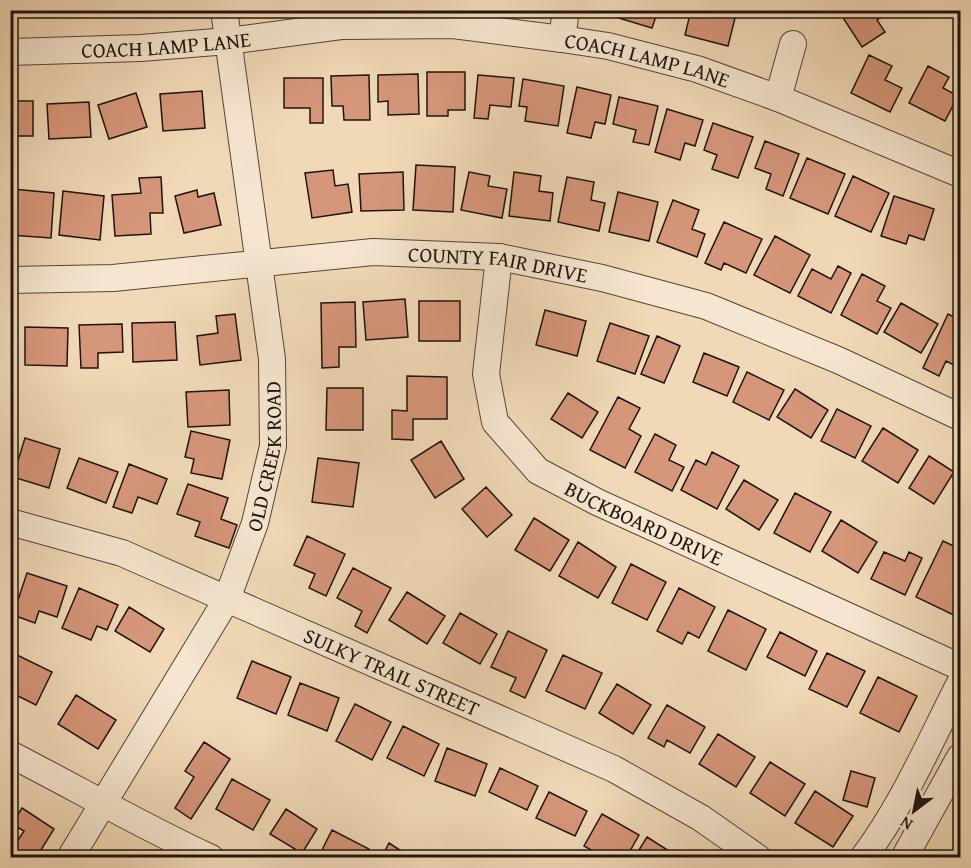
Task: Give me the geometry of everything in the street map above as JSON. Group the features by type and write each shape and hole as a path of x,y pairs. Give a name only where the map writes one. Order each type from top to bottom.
{"street":[{"name":"OLD CREEK ROAD","path":"70,858 227,599 255,523 273,446 272,359 224,10"},
{"path":"562,39 566,10"},
{"name":"COACH LAMP LANE","path":"10,52 141,48 228,41 341,26 441,26 562,39 608,46 697,69 778,98 960,174"},
{"path":"778,98 793,44"},
{"name":"COUNTY FAIR DRIVE","path":"10,280 113,278 372,252 499,257 602,278 706,306 838,360 960,417"},
{"name":"BUCKBOARD DRIVE","path":"499,257 486,375 495,422 538,471 597,502 960,667"},
{"name":"SULKY TRAIL STREET","path":"10,522 122,553 614,770 701,818 758,858"},
{"path":"863,858 876,841 909,782 960,682"},
{"path":"10,754 103,802 129,820 211,858"},
{"path":"904,858 960,757"}],"building":[{"path":"613,10 658,10 652,28 612,16"},
{"path":"691,10 710,13 711,10 737,10 728,46 685,35"},
{"path":"845,10 892,10 877,20 885,32 862,47 840,13"},
{"path":"869,55 892,66 885,80 902,88 890,112 851,93"},
{"path":"928,66 949,77 943,88 958,96 945,121 909,103"},
{"path":"427,72 465,72 465,110 448,110 448,116 427,116"},
{"path":"418,74 419,114 388,115 388,101 378,102 378,75"},
{"path":"369,75 370,120 344,120 343,106 332,106 331,76"},
{"path":"478,75 514,78 511,107 490,105 488,119 474,118"},
{"path":"284,78 323,78 323,123 310,123 310,108 284,108"},
{"path":"523,79 564,86 558,126 525,121 527,107 519,106"},
{"path":"577,87 611,95 605,124 595,122 591,138 567,133"},
{"path":"202,91 205,128 163,131 160,94"},
{"path":"136,93 147,127 109,139 98,105"},
{"path":"619,97 658,106 649,145 633,142 636,130 613,124"},
{"path":"10,101 33,101 33,136 10,136"},
{"path":"89,102 91,137 49,139 47,104"},
{"path":"960,107 960,125 954,122"},
{"path":"667,109 703,120 695,146 685,143 680,160 655,152"},
{"path":"713,123 753,137 738,178 712,169 717,155 704,150"},
{"path":"765,141 799,154 783,196 766,189 771,174 755,168"},
{"path":"807,158 845,174 828,214 790,198"},
{"path":"416,165 455,167 453,212 413,210"},
{"path":"333,170 335,186 348,184 352,212 312,218 305,173"},
{"path":"403,172 404,210 361,211 359,174"},
{"path":"469,172 490,176 488,186 507,189 502,218 461,210"},
{"path":"514,172 541,176 539,191 553,193 550,221 509,216"},
{"path":"853,176 889,193 871,232 835,216"},
{"path":"161,177 163,213 150,213 151,234 115,236 112,195 141,193 139,178"},
{"path":"567,177 594,182 591,200 605,203 599,231 558,222"},
{"path":"13,189 54,193 51,238 10,235"},
{"path":"197,190 198,197 214,193 221,225 184,233 175,196"},
{"path":"63,191 104,196 100,240 59,235"},
{"path":"618,192 658,202 649,241 609,232"},
{"path":"894,196 934,209 924,240 909,235 906,244 881,236"},
{"path":"673,200 699,210 692,229 705,234 697,257 657,242"},
{"path":"724,222 762,239 746,273 724,263 721,270 705,263"},
{"path":"775,236 810,255 790,293 754,275"},
{"path":"838,266 851,273 831,313 798,296 812,269 831,279"},
{"path":"862,274 885,286 877,301 891,308 877,334 841,315"},
{"path":"405,299 408,337 366,340 363,302"},
{"path":"419,301 460,301 460,341 419,341"},
{"path":"355,302 356,347 339,347 339,367 322,368 321,303"},
{"path":"901,303 938,324 921,353 884,332"},
{"path":"545,310 586,321 577,356 536,345"},
{"path":"235,314 241,360 200,365 197,336 218,333 216,316"},
{"path":"948,314 960,320 960,368 946,361 939,376 923,368"},
{"path":"175,322 177,360 133,362 132,323"},
{"path":"610,323 649,336 635,374 597,361"},
{"path":"122,324 123,352 98,353 98,368 81,368 79,325"},
{"path":"25,327 68,328 67,366 25,365"},
{"path":"10,329 14,329 14,363 10,363"},
{"path":"657,336 680,346 664,383 641,374"},
{"path":"704,353 739,367 727,396 693,382"},
{"path":"747,372 784,390 769,420 733,402"},
{"path":"407,376 447,377 447,419 413,419 413,440 392,439 392,410 407,411"},
{"path":"327,388 363,388 363,430 326,430"},
{"path":"795,389 828,410 811,438 777,417"},
{"path":"229,390 230,425 188,427 186,392"},
{"path":"568,393 598,412 582,438 551,419"},
{"path":"618,397 640,408 629,429 641,436 625,468 590,450"},
{"path":"837,409 871,426 855,458 821,441"},
{"path":"883,428 918,450 898,483 862,461"},
{"path":"191,431 230,440 222,479 191,473 194,459 185,457"},
{"path":"655,434 676,445 669,460 684,467 672,491 635,472"},
{"path":"25,438 60,449 49,488 13,477"},
{"path":"441,441 464,479 435,498 411,460"},
{"path":"712,452 739,466 717,509 681,490 696,460 706,465"},
{"path":"929,456 954,472 934,504 909,488"},
{"path":"79,458 118,472 106,503 67,488"},
{"path":"318,458 359,463 353,507 312,502"},
{"path":"129,464 167,479 157,504 138,497 132,513 113,507"},
{"path":"744,480 778,500 759,530 726,509"},
{"path":"188,484 228,498 221,519 237,525 229,548 195,536 200,522 177,514"},
{"path":"486,487 512,515 487,537 462,509"},
{"path":"795,493 831,512 810,552 774,533"},
{"path":"534,518 569,540 550,571 515,550"},
{"path":"841,520 877,542 858,573 822,551"},
{"path":"307,536 345,554 326,596 309,588 315,574 294,565"},
{"path":"943,541 960,549 960,618 916,597"},
{"path":"578,542 616,567 598,598 559,576"},
{"path":"884,552 905,561 909,552 922,558 905,595 871,579"},
{"path":"631,564 666,582 647,620 612,603"},
{"path":"353,568 391,588 367,633 355,626 362,611 337,598"},
{"path":"27,573 67,586 57,617 39,611 35,623 13,615"},
{"path":"79,588 118,605 107,630 97,626 91,640 62,628"},
{"path":"679,588 715,607 699,638 688,632 682,644 657,631"},
{"path":"407,592 445,616 427,644 389,620"},
{"path":"129,607 164,629 150,652 115,631"},
{"path":"728,610 766,629 746,670 708,651"},
{"path":"460,613 497,634 480,664 443,643"},
{"path":"508,631 547,650 525,698 510,691 516,678 491,667"},
{"path":"780,632 817,651 805,676 767,657"},
{"path":"827,653 865,671 847,707 809,689"},
{"path":"15,654 52,672 36,705 10,692 10,663"},
{"path":"563,655 602,673 585,709 546,691"},
{"path":"252,661 291,677 276,714 237,698"},
{"path":"878,677 917,696 899,732 860,713"},
{"path":"300,683 339,698 327,731 288,715"},
{"path":"617,684 651,705 633,734 599,713"},
{"path":"76,695 116,720 98,749 58,724"},
{"path":"355,704 391,722 372,760 336,741"},
{"path":"667,705 705,727 690,753 667,740 664,747 648,738"},
{"path":"403,726 439,744 424,776 387,758"},
{"path":"718,734 755,757 736,787 699,764"},
{"path":"204,742 230,759 191,819 175,808 194,777 185,771"},
{"path":"447,748 487,764 475,796 435,781"},
{"path":"770,762 805,784 785,816 750,793"},
{"path":"500,768 538,786 527,810 489,792"},
{"path":"851,771 875,778 867,807 843,800"},
{"path":"232,779 270,800 253,830 216,809"},
{"path":"815,791 853,816 833,847 795,823"},
{"path":"549,792 587,811 575,836 536,818"},
{"path":"22,808 54,829 36,858 10,858 10,852 24,831 12,824"},
{"path":"286,809 317,829 299,858 290,858 295,849 270,834"},
{"path":"602,814 639,835 626,858 605,858 584,846"},
{"path":"332,830 369,849 365,858 318,858"},
{"path":"647,837 680,858 634,858"},
{"path":"389,843 412,858 381,858"}]}
